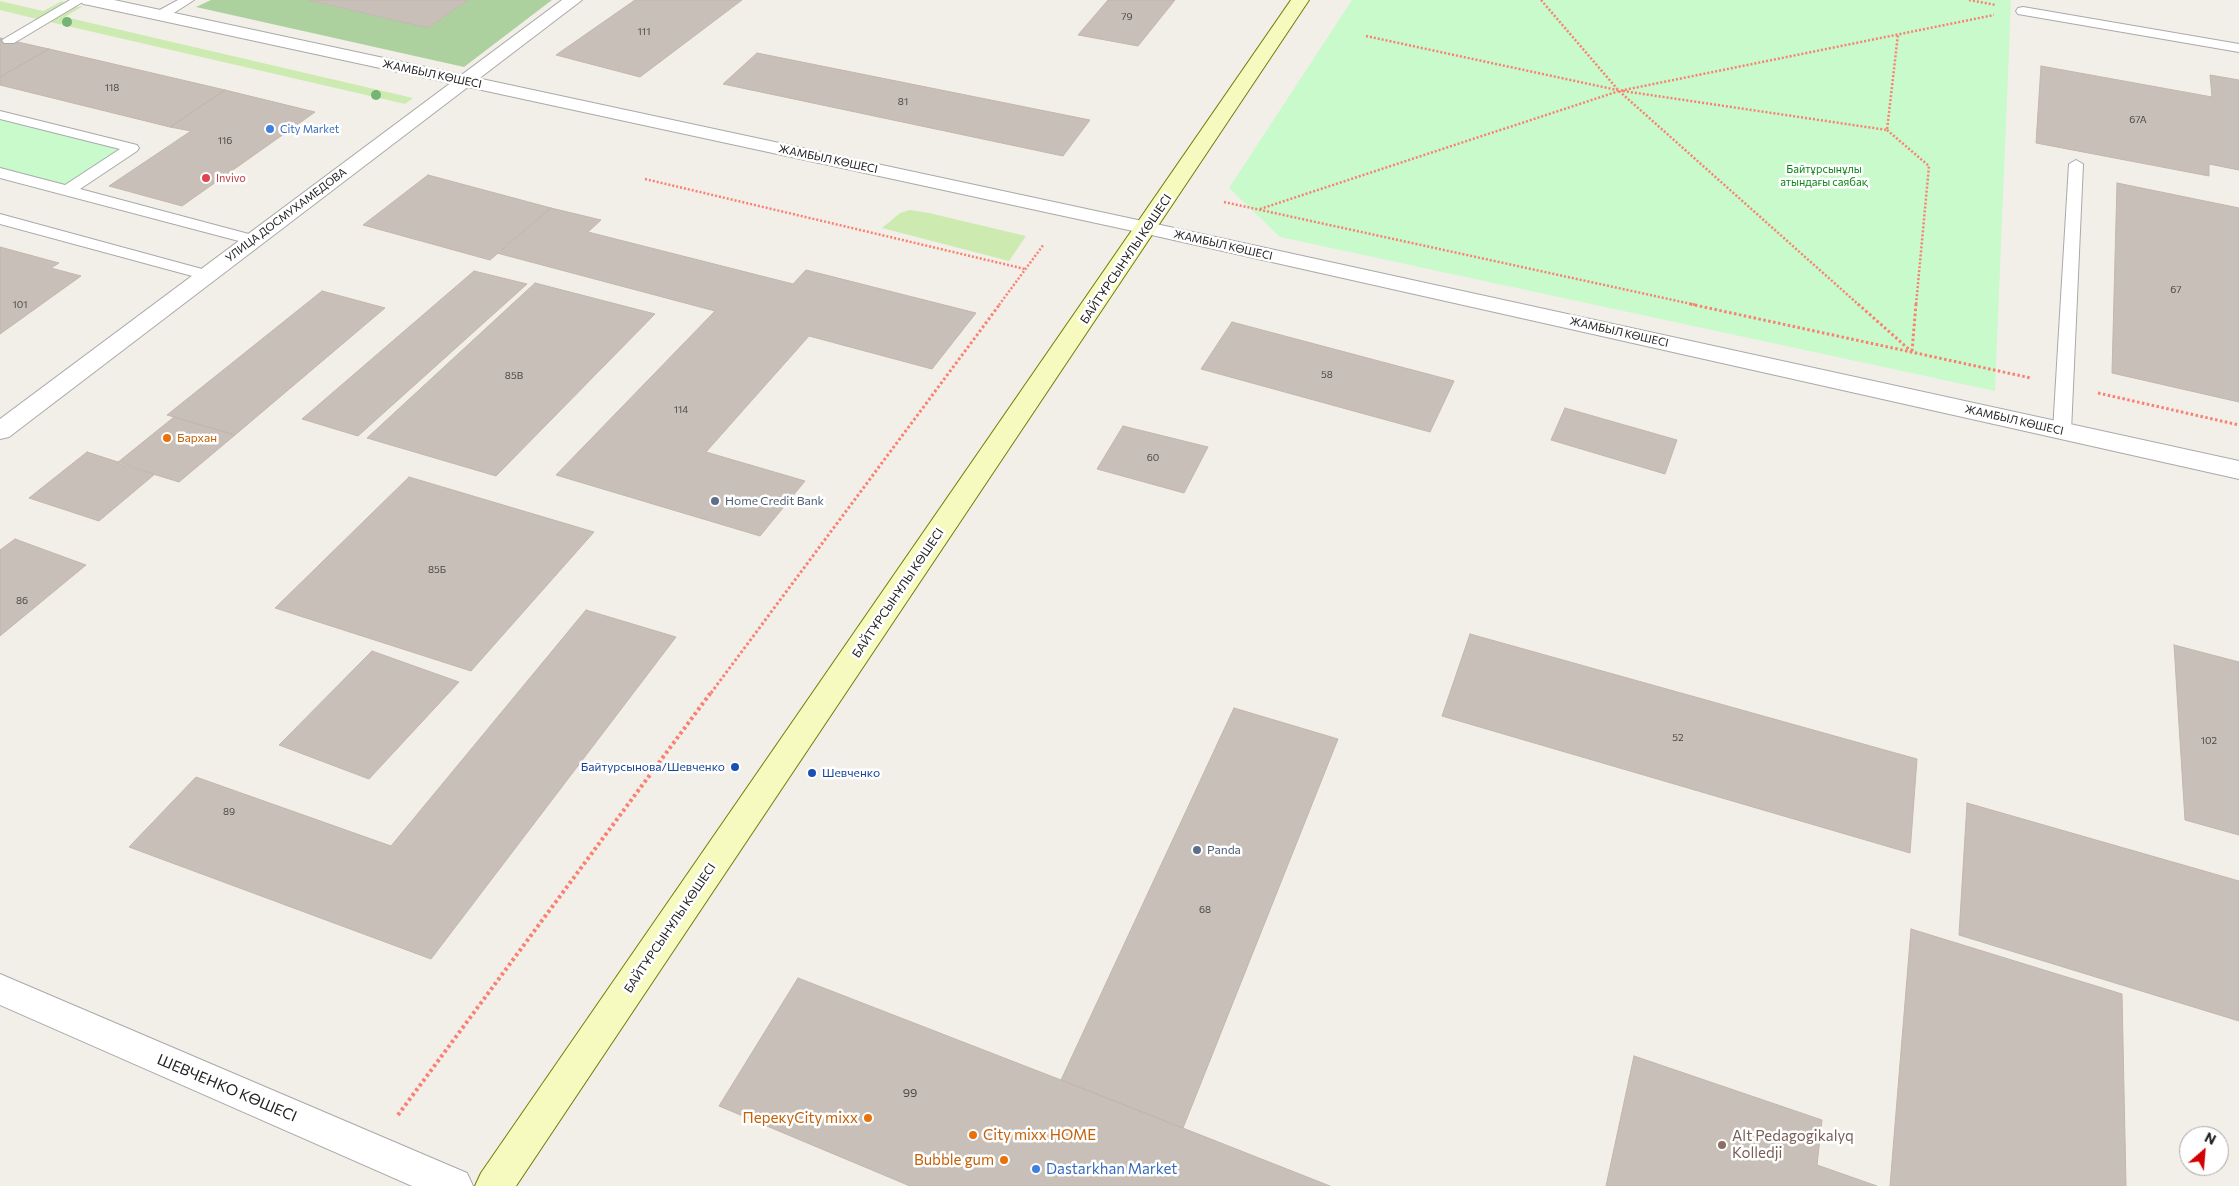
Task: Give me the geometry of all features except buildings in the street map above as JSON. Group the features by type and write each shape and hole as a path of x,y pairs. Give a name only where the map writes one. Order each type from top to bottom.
{"main road":[{"name":"БАЙТҰРСЫНҰЛЫ КӨШЕСІ","path":"494,1186 1147,228 1300,0"}],"street":[{"name":"ЖАМБЫЛ КӨШЕСІ","path":"89,0 1147,228 2239,470"},
{"name":"УЛИЦА ДОСМУХАМЕДОВА","path":"0,431 573,0"},
{"name":"ШЕВЧЕНКО КӨШЕСІ","path":"0,989 454,1186"}],"lane":[{"path":"9,40 79,0"},
{"path":"160,15 187,0"},
{"path":"2023,11 2239,48"},
{"path":"0,115 132,148 67,191"},
{"path":"2062,431 2076,164"},
{"path":"0,173 254,240"},
{"path":"0,219 207,275"}],"path":[{"path":"1541,0 1619,91 1912,352"},
{"path":"1259,210 1619,91 2010,11 2023,11"},
{"path":"1887,130 1898,34"},
{"path":"1366,36 1619,91 1887,130 1929,166 1912,352"},
{"path":"645,180 1025,269"},
{"path":"1224,202 2239,425"},
{"path":"372,1150 1044,244"}],"green space":[{"path":"211,0 307,0 428,28 468,0 552,0 464,67 196,7"},
{"name":"Байтұрсынұлы атындағы саябақ","path":"1352,0 2011,0 1995,391 1280,237 1229,188"},
{"path":"0,1 43,11 62,1 64,3 37,19 0,10"},
{"path":"83,6 65,17 413,98 405,104 50,22 76,7"},
{"path":"0,115 132,148 67,191 0,173"},
{"path":"910,210 1026,236 1009,261 882,228 900,213"}],"place":[{"name":"City Market","path":"270,129"},
{"name":"Invivo","path":"206,178"},
{"name":"Бархан","path":"167,438"},
{"name":"Home Credit Bank","path":"715,501"},
{"name":"Байтурсынова/Шевченко","path":"735,767"},
{"name":"Шевченко","path":"812,773"},
{"name":"Panda","path":"1197,850"},
{"name":"ПерекуCity mixx","path":"868,1118"},
{"name":"City mixx HOME","path":"973,1135"},
{"name":"Alt Pedagogikalyq Kolledji","path":"1722,1145"},
{"name":"Bubble gum","path":"1004,1160"},
{"name":"Dastarkhan Market","path":"1036,1169"}]}
